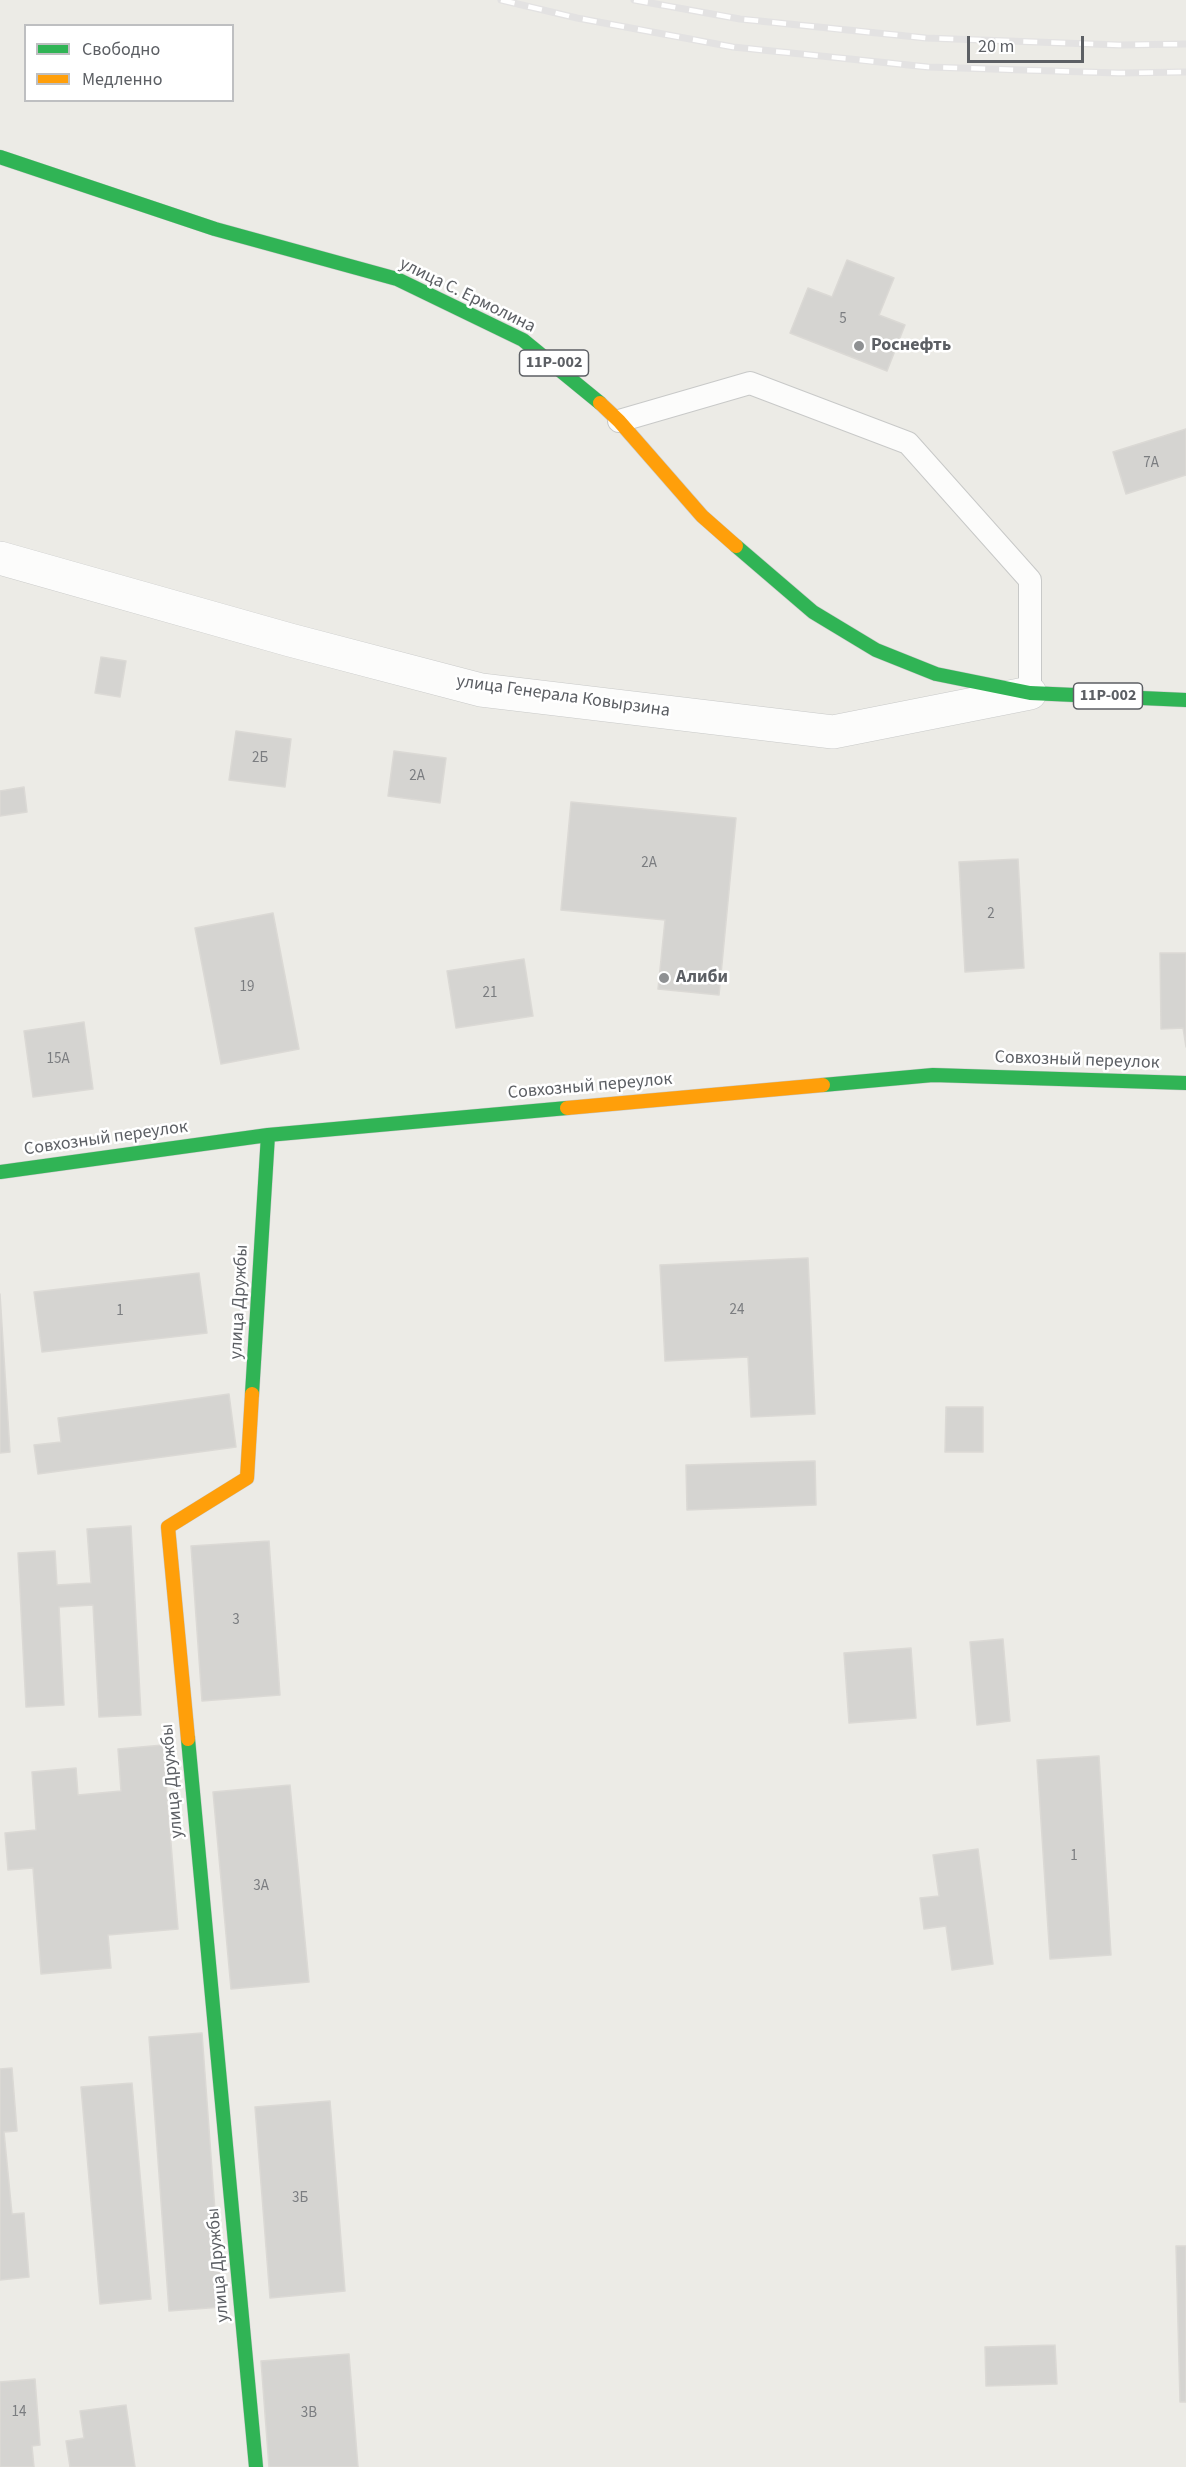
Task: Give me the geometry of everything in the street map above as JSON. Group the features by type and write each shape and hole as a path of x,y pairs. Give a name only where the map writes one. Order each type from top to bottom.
{"street":[{"name":"улица С. Ермолина","path":"0,157 215,229 397,279 523,340 572,378 619,421 702,516 813,612 876,650 936,674 1030,693"},
{"name":"улица Генерала Ковырзина","path":"0,558 290,640 481,690 833,732 1030,693"},
{"name":"11Р-002","path":"1030,693 1186,700"},
{"name":"Совхозный переулок","path":"0,1172 268,1135 933,1075 1186,1083"},
{"name":"улица Дружбы","path":"256,2467 168,1527 247,1478 268,1135"}],"lane":[{"path":"619,421 750,382 908,443 1030,579 1030,693"}],"building":[{"path":"847,260 894,278 879,315 905,325 887,371 790,333 808,288 832,297"},
{"path":"1186,429 1186,475 1126,494 1113,452"},
{"path":"101,657 126,661 120,697 95,693"},
{"path":"236,731 291,739 285,787 229,780"},
{"path":"394,751 446,758 440,803 388,796"},
{"path":"24,787 27,812 0,816 0,791"},
{"path":"571,802 736,818 719,995 658,989 665,920 561,910"},
{"path":"1018,859 1024,968 965,972 959,862"},
{"path":"273,913 299,1049 221,1064 195,928"},
{"path":"1160,953 1186,953 1186,1047 1183,1028 1161,1029"},
{"path":"524,959 533,1016 456,1028 447,971"},
{"path":"84,1022 93,1089 33,1097 24,1031"},
{"path":"808,1258 815,1414 751,1417 748,1357 665,1361 660,1265"},
{"path":"199,1273 207,1333 42,1352 34,1292"},
{"path":"0,1294 10,1452 0,1453"},
{"path":"229,1394 236,1447 38,1474 34,1445 61,1442 58,1418"},
{"path":"946,1407 983,1407 983,1452 945,1452"},
{"path":"815,1461 816,1505 687,1510 686,1465"},
{"path":"131,1526 141,1715 99,1717 93,1605 59,1607 64,1705 26,1707 18,1553 55,1551 57,1585 91,1583 87,1529"},
{"path":"269,1541 280,1695 202,1701 191,1546"},
{"path":"1003,1639 1010,1721 977,1725 970,1642"},
{"path":"911,1648 916,1718 849,1723 844,1653"},
{"path":"163,1745 178,1929 108,1935 111,1968 41,1974 33,1868 8,1870 5,1833 36,1830 32,1772 76,1768 78,1795 121,1791 118,1749"},
{"path":"1099,1756 1111,1955 1050,1959 1037,1760"},
{"path":"290,1785 309,1982 231,1989 213,1792"},
{"path":"978,1849 993,1964 952,1970 946,1926 924,1929 920,1898 939,1896 933,1855"},
{"path":"202,2033 222,2307 169,2311 149,2037"},
{"path":"12,2068 17,2131 4,2132 12,2214 24,2213 29,2277 0,2280 0,2069"},
{"path":"132,2083 151,2299 100,2304 81,2087"},
{"path":"330,2101 345,2291 270,2298 255,2107"},
{"path":"1176,2246 1186,2246 1186,2402 1180,2402"},
{"path":"1055,2345 1057,2384 986,2386 985,2347"},
{"path":"349,2354 358,2467 269,2467 261,2361"},
{"path":"35,2379 40,2445 32,2446 34,2467 0,2467 0,2382"},
{"path":"126,2405 135,2467 70,2467 66,2441 84,2438 80,2411"}],"railway":[{"path":"501,0 577,18 733,47 928,67 1118,73 1186,72"},
{"path":"634,0 740,19 926,38 1119,45 1186,44"}],"traffic: fast":[{"path":"0,157 215,229 397,279 523,340 600,403"},
{"path":"736,546 813,612 876,650 936,674 1030,693 1186,700"},
{"path":"823,1085 933,1075 1186,1083"},
{"path":"0,1172 268,1135 567,1108"},
{"path":"252,1394 268,1135"},
{"path":"188,1739 256,2467"}],"traffic: slow":[{"path":"600,403 619,421 702,516 736,546"},
{"path":"567,1108 823,1085"},
{"path":"188,1739 168,1527 247,1478 252,1394"}],"place":[{"name":"Роснефть","path":"859,346"},
{"name":"Алиби","path":"664,978"}]}
